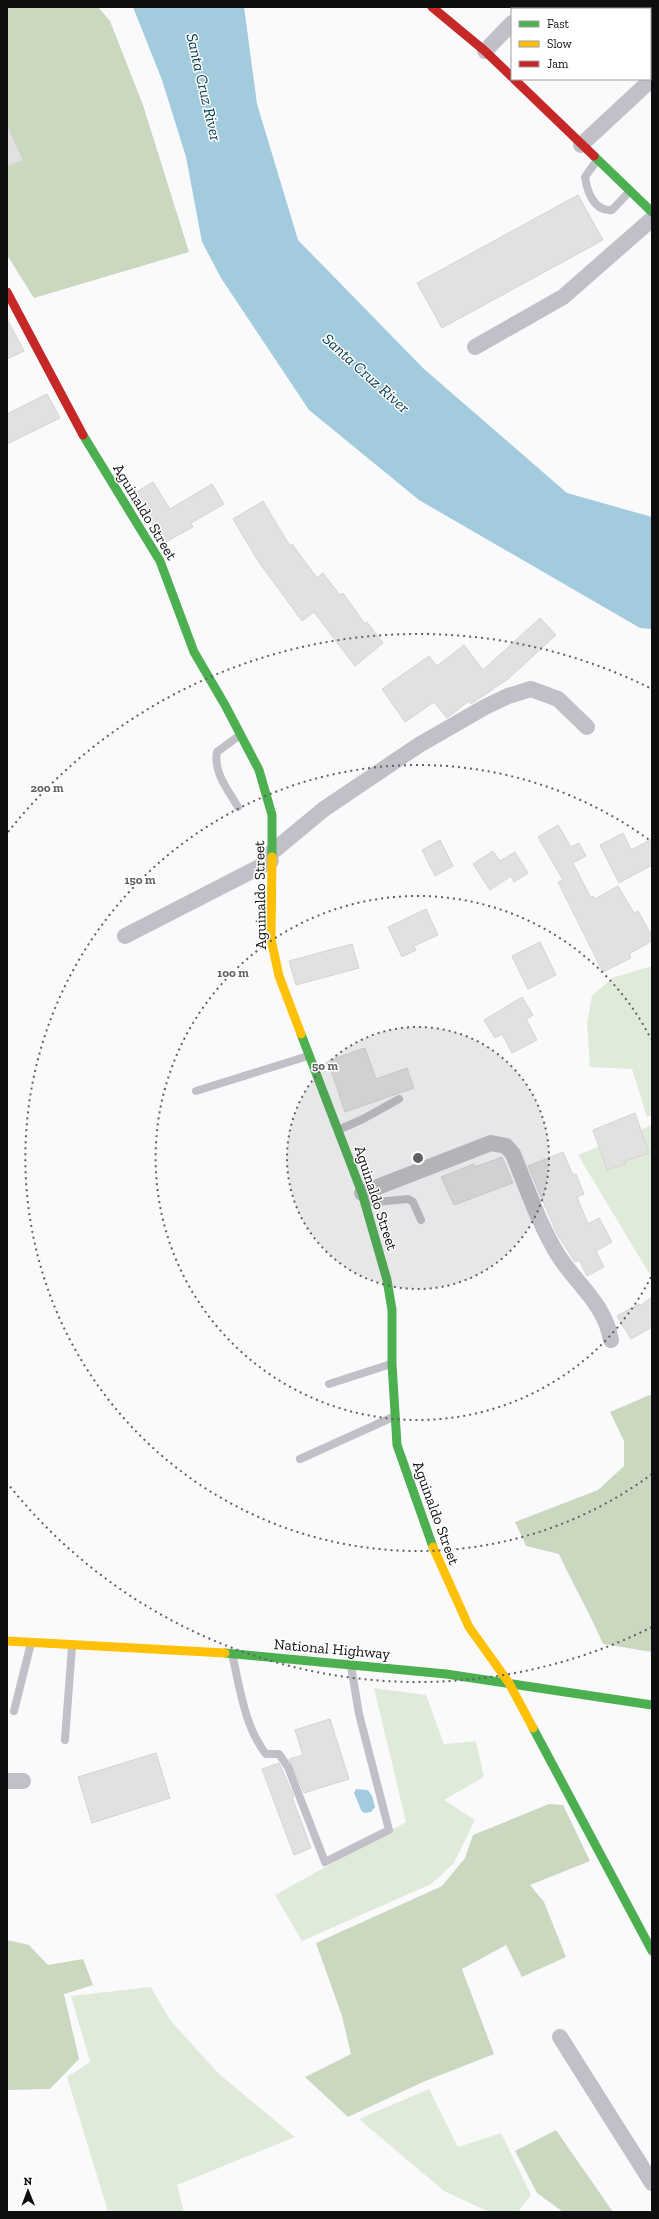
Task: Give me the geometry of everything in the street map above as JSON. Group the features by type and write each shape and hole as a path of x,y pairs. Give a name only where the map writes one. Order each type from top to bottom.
{"street":[{"path":"432,7 485,51 511,76"},
{"path":"485,51 511,24"},
{"path":"515,80 652,212"},
{"path":"581,145 651,80"},
{"path":"475,347 563,297 652,219"},
{"name":"Aguinaldo Street","path":"7,292 94,455 160,561 194,652 259,770 272,815 271,939 279,976 363,1198 388,1280 392,1310 392,1364 397,1445 416,1503 443,1573 469,1627 509,1683 652,1951"},
{"path":"125,936 271,857 324,809 419,745 485,706 508,696 531,689 558,699 587,727"},
{"path":"363,1198 491,1143 506,1146 512,1154 557,1254 574,1277 600,1306 609,1326 611,1340"},
{"name":"National Highway","path":"7,1641 72,1643 232,1653 446,1674 652,1705"},
{"path":"560,2037 652,2183"}],"lane":[{"path":"598,159 585,177 587,188 593,202 606,211 612,210 630,190"},
{"path":"238,807 219,774 215,761 217,752 240,734"},
{"path":"196,1091 308,1056"},
{"path":"338,1130 363,1119 399,1099"},
{"path":"363,1198 408,1199 413,1202 421,1220"},
{"path":"329,1384 392,1364"},
{"path":"300,1459 396,1416"},
{"path":"14,1711 31,1642"},
{"path":"65,1740 72,1643"},
{"path":"232,1653 247,1717 258,1743 266,1754 279,1754 288,1767 325,1862 389,1830 359,1714 351,1665"}],"green space":[{"path":"7,7 98,7 110,21 143,105 189,252 34,298 7,255"},
{"path":"652,966 652,1115 647,1117 632,1069 590,1067 587,1023 592,996 612,978"},
{"path":"652,1125 652,1278 578,1155"},
{"path":"652,1394 652,1652 603,1644 559,1554 526,1546 515,1522 598,1490 624,1466 624,1441 610,1412"},
{"path":"374,1688 426,1695 444,1744 476,1741 484,1777 444,1800 475,1820 454,1863 431,1884 302,1941 275,1895 406,1822"},
{"path":"549,1804 563,1805 590,1861 530,1885 544,1902 566,1957 522,1977 506,1945 462,1969 494,2054 423,2082 348,2117 305,2077 351,2054 342,2016 316,1943 442,1886 465,1858 473,1835"},
{"path":"7,1940 29,1945 48,1965 83,1959 93,1985 64,1994 79,2059 50,2089 7,2090"},
{"path":"151,1987 170,2020 219,2074 295,2137 177,2185 184,2212 108,2212 67,2077 90,2062 71,1996"},
{"path":"429,2089 458,2147 501,2133 531,2195 518,2212 489,2212 444,2191 359,2119"},
{"path":"556,2130 613,2212 563,2212 537,2193 515,2151"}],"water":[{"name":"Santa Cruz River","path":"133,7 244,7 257,104 298,240 424,369 567,493 652,517 652,629 640,628 419,500 309,410 221,278 202,242 186,157 162,80"},
{"path":"356,1789 368,1790 372,1796 375,1807 371,1812 364,1813 361,1810 354,1793"}],"building":[{"path":"7,125 23,160 7,167"},
{"path":"578,195 603,240 442,328 417,283"},
{"path":"7,319 24,351 7,359"},
{"path":"47,394 60,418 7,444 7,414"},
{"path":"153,482 170,509 212,484 224,504 191,523 193,527 164,543 133,494"},
{"path":"263,501 290,546 292,544 317,578 323,573 340,595 343,593 365,624 367,622 383,643 355,666 314,612 302,621 258,561 233,519"},
{"path":"540,618 556,635 508,679 471,704 469,701 447,718 434,702 405,722 382,689 429,656 437,666 464,645 483,670"},
{"path":"558,825 571,847 579,843 586,856 573,863 591,898 593,896 595,899 618,886 634,913 638,911 652,936 652,941 629,954 631,958 603,972 558,882 563,880 538,837"},
{"path":"623,833 631,850 652,839 652,865 619,883 600,845"},
{"path":"440,840 453,866 435,876 422,850"},
{"path":"493,851 500,861 515,852 528,873 514,882 511,876 490,890 473,864"},
{"path":"426,909 438,935 414,946 416,950 402,957 388,927"},
{"path":"540,942 556,975 528,989 512,956"},
{"path":"352,944 359,968 296,985 289,961"},
{"path":"522,997 533,1015 526,1019 537,1040 512,1053 502,1034 495,1038 484,1020"},
{"path":"365,1048 376,1079 407,1068 414,1088 345,1112 328,1061"},
{"path":"635,1113 649,1153 625,1161 626,1164 607,1170 593,1130"},
{"path":"563,1152 573,1175 576,1174 584,1194 577,1197 588,1224 599,1218 612,1242 596,1251 604,1267 587,1276 579,1260 575,1262 557,1234 528,1166"},
{"path":"502,1157 513,1183 454,1205 441,1177 474,1164 475,1167"},
{"path":"652,1297 652,1327 631,1339 617,1316 639,1304 640,1306"},
{"path":"330,1719 349,1779 304,1793 289,1759 303,1755 295,1730"},
{"path":"156,1753 170,1798 92,1823 78,1777"},
{"path":"279,1763 294,1796 292,1797 311,1848 294,1855 262,1769"}],"traffic: fast":[{"path":"594,156 652,212"},
{"path":"83,435 160,561 194,652 225,705 259,770 272,815 272,857"},
{"path":"301,1034 362,1193 387,1280 392,1310 392,1364 397,1445 433,1547"},
{"path":"225,1653 446,1674 652,1705"},
{"path":"533,1728 652,1951"}],"traffic: slow":[{"path":"272,857 271,939 279,976 301,1034"},
{"path":"433,1547 469,1627 509,1683 533,1728"},
{"path":"7,1641 225,1653"}],"traffic: jam":[{"path":"432,7 485,51 511,76"},
{"path":"515,80 594,156"},
{"path":"7,292 83,435"}]}
